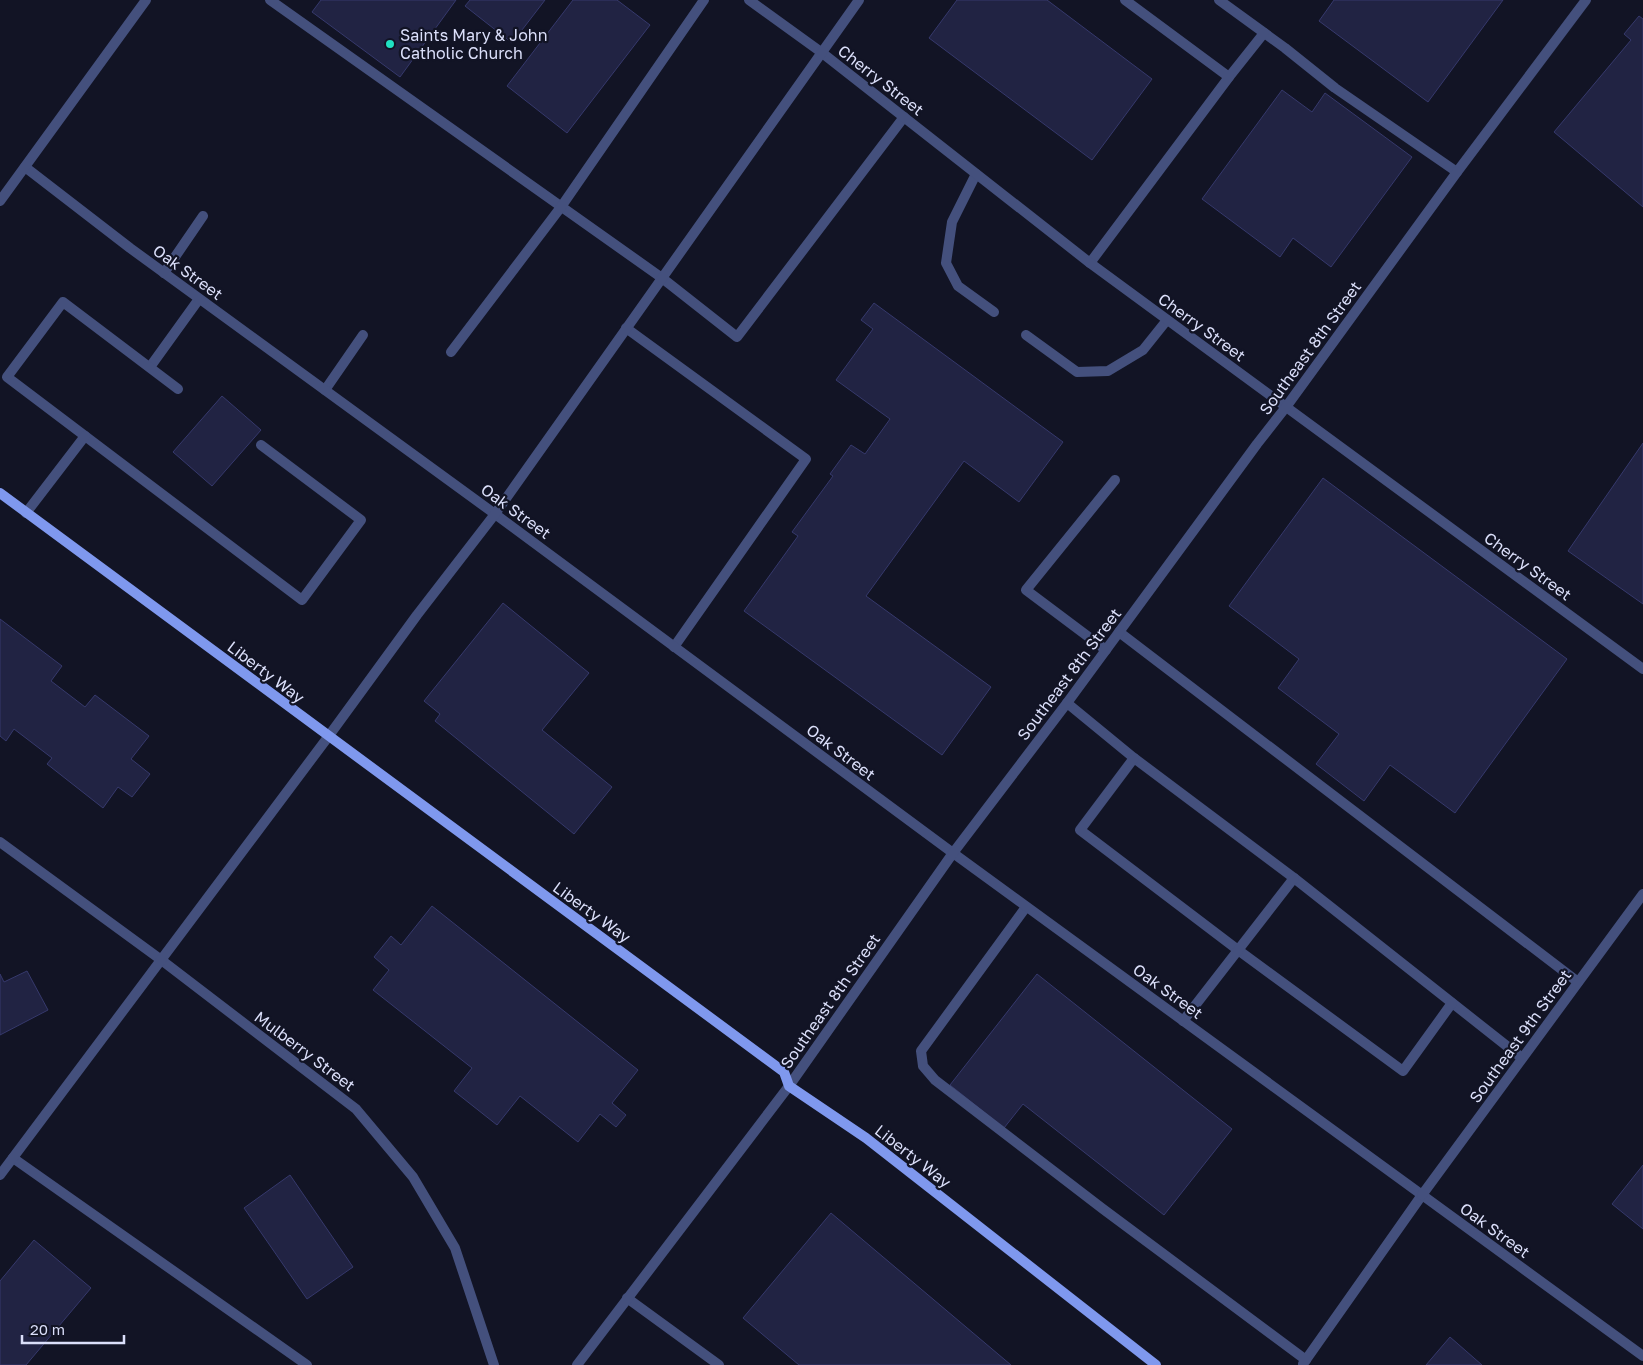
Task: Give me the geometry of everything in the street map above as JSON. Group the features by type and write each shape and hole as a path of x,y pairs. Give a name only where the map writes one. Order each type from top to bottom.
{"street":[{"path":"0,202 146,0"},
{"path":"270,0 662,278 737,337 904,117"},
{"path":"452,352 561,206 704,0"},
{"name":"Cherry Street","path":"749,0 821,52 1090,263 1643,669"},
{"path":"0,1175 417,615 495,514 859,0"},
{"path":"1125,0 1229,77"},
{"path":"1219,0 1335,88 1456,172"},
{"name":"Southeast 8th Street","path":"577,1365 789,1086 953,853 1067,703 1286,407 1456,172 1586,0"},
{"path":"1090,263 1264,33"},
{"name":"Oak Street","path":"25,167 199,299 495,514 1026,907 1643,1356"},
{"path":"976,174 952,222 946,263 958,286 994,312"},
{"path":"164,273 203,216"},
{"path":"150,367 199,299"},
{"path":"178,389 63,302 7,377 302,600 361,520 261,445"},
{"path":"1026,336 1077,372 1108,372 1143,350 1167,320"},
{"path":"626,328 806,459 674,647"},
{"path":"325,390 363,335"},
{"path":"26,512 85,436"},
{"path":"1106,650 1026,590 1115,480"},
{"name":"Liberty Way","path":"0,493 784,1072 789,1086 866,1138 1156,1365"},
{"path":"1119,632 1578,982"},
{"path":"1067,703 1134,758 1294,878 1522,1058"},
{"path":"1134,758 1080,830 1238,950 1404,1071 1452,1003"},
{"name":"Mulberry Street","path":"0,842 160,959 356,1109 413,1177 454,1248 494,1365"},
{"path":"1184,1021 1294,878"},
{"name":"Southeast 9th Street","path":"1304,1362 1422,1195 1643,894"},
{"path":"1026,907 921,1051 923,1066 935,1080 1304,1362"},
{"path":"12,1158 307,1365"},
{"path":"627,1298 719,1365"}],"building":[{"name":"Saints Mary & John Catholic Church","path":"321,0 456,0 400,77 312,12"},
{"path":"470,0 545,0 512,43 465,6"},
{"path":"573,0 617,0 650,25 567,133 507,86"},
{"path":"957,0 1047,0 1152,79 1092,160 929,38"},
{"path":"1334,0 1503,0 1428,102 1319,21"},
{"path":"1639,16 1643,19 1643,207 1554,132 1631,40 1624,34"},
{"path":"1282,90 1312,112 1325,93 1412,157 1331,267 1293,238 1280,257 1202,199"},
{"path":"874,303 1063,442 1019,502 964,461 866,596 991,687 942,755 744,611 798,536 792,532 833,476 830,474 851,445 865,454 890,419 836,380 873,329 861,320"},
{"path":"222,396 261,430 212,486 173,452"},
{"path":"1643,443 1643,604 1568,551"},
{"path":"1323,478 1567,659 1455,813 1390,765 1364,801 1316,764 1339,734 1278,688 1299,659 1229,606"},
{"path":"503,603 589,673 542,730 612,787 574,834 435,721 440,714 424,701"},
{"path":"0,619 62,666 51,681 85,707 95,695 149,736 131,759 150,774 132,797 118,787 103,808 47,764 52,758 14,729 6,741 0,736"},
{"path":"432,906 638,1070 612,1103 626,1115 616,1127 600,1114 578,1142 520,1096 497,1125 454,1091 472,1068 373,990 389,970 374,957 391,936 401,945"},
{"path":"27,971 48,1010 0,1035 0,974 4,982"},
{"path":"1037,974 1232,1129 1164,1215 1023,1104 1004,1128 950,1085"},
{"path":"1643,1165 1643,1229 1612,1204"},
{"path":"290,1175 353,1267 307,1299 244,1208"},
{"path":"831,1213 1011,1365 799,1365 743,1318"},
{"path":"34,1240 91,1288 26,1365 0,1365 0,1281"},
{"path":"1450,1337 1482,1365 1426,1365"}],"place":[{"name":"Saints Mary & John Catholic Church","path":"390,44"}]}
